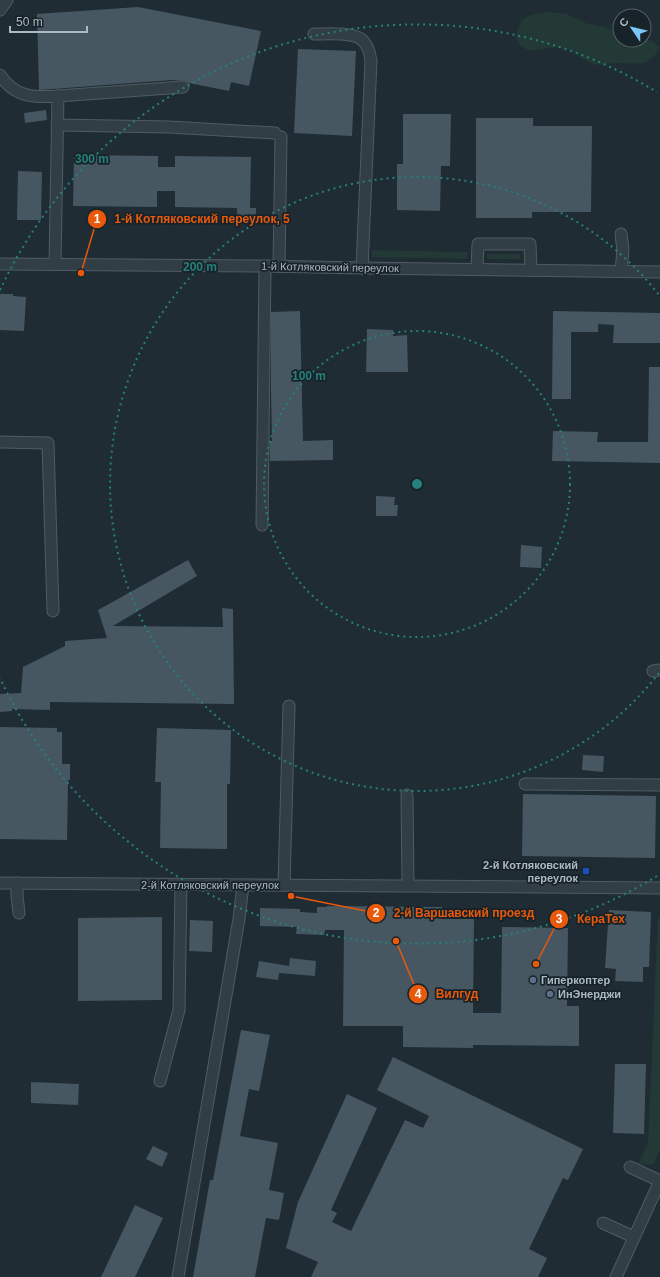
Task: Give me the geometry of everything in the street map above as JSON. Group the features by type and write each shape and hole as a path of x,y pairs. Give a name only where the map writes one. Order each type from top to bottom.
{"street":[{"path":"0,10 7,0"},
{"path":"314,34 353,35 361,39 368,48 372,61 362,268"},
{"path":"0,75 6,84 17,92 40,98 182,87"},
{"path":"55,264 58,96"},
{"path":"57,125 168,127 278,135 279,266"},
{"path":"621,234 621,271"},
{"path":"477,270 478,244 535,243 531,270"},
{"name":"1-й Котляковский переулок","path":"0,264 279,266 660,272"},
{"path":"262,525 265,266"},
{"path":"0,442 48,443 53,611"},
{"path":"284,885 289,706"},
{"path":"526,784 660,785"},
{"path":"407,794 408,885"},
{"name":"2-й Котляковский переулок","path":"0,883 660,888"},
{"path":"17,883 18,913"},
{"path":"160,1081 179,1010 181,885"},
{"path":"178,1277 239,919 243,885"},
{"path":"616,1277 660,1181 630,1167"},
{"path":"603,1223 634,1237"}],"green space":[{"path":"549,12 567,14 585,23 605,27 612,30 612,48 652,48 652,41 660,48 651,59 646,62 636,64 617,63 599,65 592,64 569,50 551,48 528,50 520,46 516,37 522,20 530,15"},
{"path":"372,250 468,252 467,259 372,257"},
{"path":"487,254 520,254 520,259 487,259"},
{"path":"658,916 660,919 660,1149 654,1164 647,1165 638,1164 648,1144"}],"building":[{"path":"138,7 261,31 249,86 231,82 229,91 189,83 186,81 172,80 39,90 37,14"},
{"path":"298,49 356,51 352,136 294,133"},
{"path":"46,110 47,120 25,123 24,113"},
{"path":"403,114 451,114 450,166 441,166 440,211 397,210 397,164 403,164"},
{"path":"476,118 533,118 533,126 592,126 591,212 532,212 532,218 476,218"},
{"path":"74,155 158,156 158,167 175,167 175,156 251,157 250,208 256,208 256,221 237,221 237,208 175,207 175,191 157,191 157,207 73,206"},
{"path":"18,171 42,172 41,220 17,220"},
{"path":"0,294 13,294 13,296 26,297 24,331 0,330"},
{"path":"300,311 303,441 333,440 333,460 270,461 270,441 272,441 271,312"},
{"path":"553,311 660,313 660,343 613,343 614,325 598,324 598,332 571,332 571,399 552,399"},
{"path":"367,329 393,330 393,336 407,335 408,372 366,372"},
{"path":"649,367 660,367 660,463 552,461 553,431 598,432 597,442 648,442"},
{"path":"376,496 395,497 394,505 398,505 397,516 376,516"},
{"path":"521,545 542,547 541,568 520,567"},
{"path":"188,560 197,576 113,626 223,627 222,608 233,609 234,704 50,702 50,710 12,709 12,711 0,712 0,694 21,693 23,667 65,646 65,641 107,638 98,610"},
{"path":"0,727 57,728 57,732 62,732 62,764 70,764 70,780 68,780 67,840 0,839"},
{"path":"157,728 231,730 230,784 227,784 227,849 160,848 161,782 155,782"},
{"path":"583,755 604,756 603,772 582,770"},
{"path":"523,794 656,796 655,858 522,856"},
{"path":"317,907 442,907 442,919 474,919 473,1013 501,1013 502,927 568,928 567,1006 579,1006 579,1046 473,1045 473,1048 403,1047 403,1026 343,1026 344,930 325,930 324,935 296,934 297,927 260,926 260,908 300,909 300,912 317,913"},
{"path":"609,910 651,912 649,967 643,967 643,982 615,981 616,969 605,968"},
{"path":"162,917 162,1000 78,1001 78,918"},
{"path":"190,920 213,921 212,952 189,951"},
{"path":"290,958 316,961 315,976 279,973 278,980 256,977 259,961 289,966"},
{"path":"241,1030 270,1035 259,1091 249,1089 240,1136 278,1143 269,1190 284,1193 279,1220 266,1218 255,1277 193,1277 210,1180 213,1180"},
{"path":"393,1057 583,1149 568,1180 563,1178 529,1249 547,1258 538,1277 311,1277 318,1262 286,1248 298,1202 347,1094 377,1108 331,1210 337,1213 332,1222 351,1231 405,1120 423,1128 429,1116 377,1090"},
{"path":"615,1064 646,1064 644,1134 613,1133"},
{"path":"31,1082 79,1084 78,1105 31,1103"},
{"path":"153,1146 168,1153 162,1167 146,1159"},
{"path":"135,1205 163,1218 135,1277 101,1277"}],"place":[{"name":"1-й Котляковский переулок, 5","path":"81,273"},
{"name":"2-й Котляковский переулок","path":"586,871"},
{"name":"2-й Варшавский проезд","path":"291,896"},
{"name":"Вилгуд","path":"396,941"},
{"name":"КераТех","path":"536,964"},
{"name":"Гиперкоптер","path":"533,980"},
{"name":"ИнЭнерджи","path":"550,994"}]}
